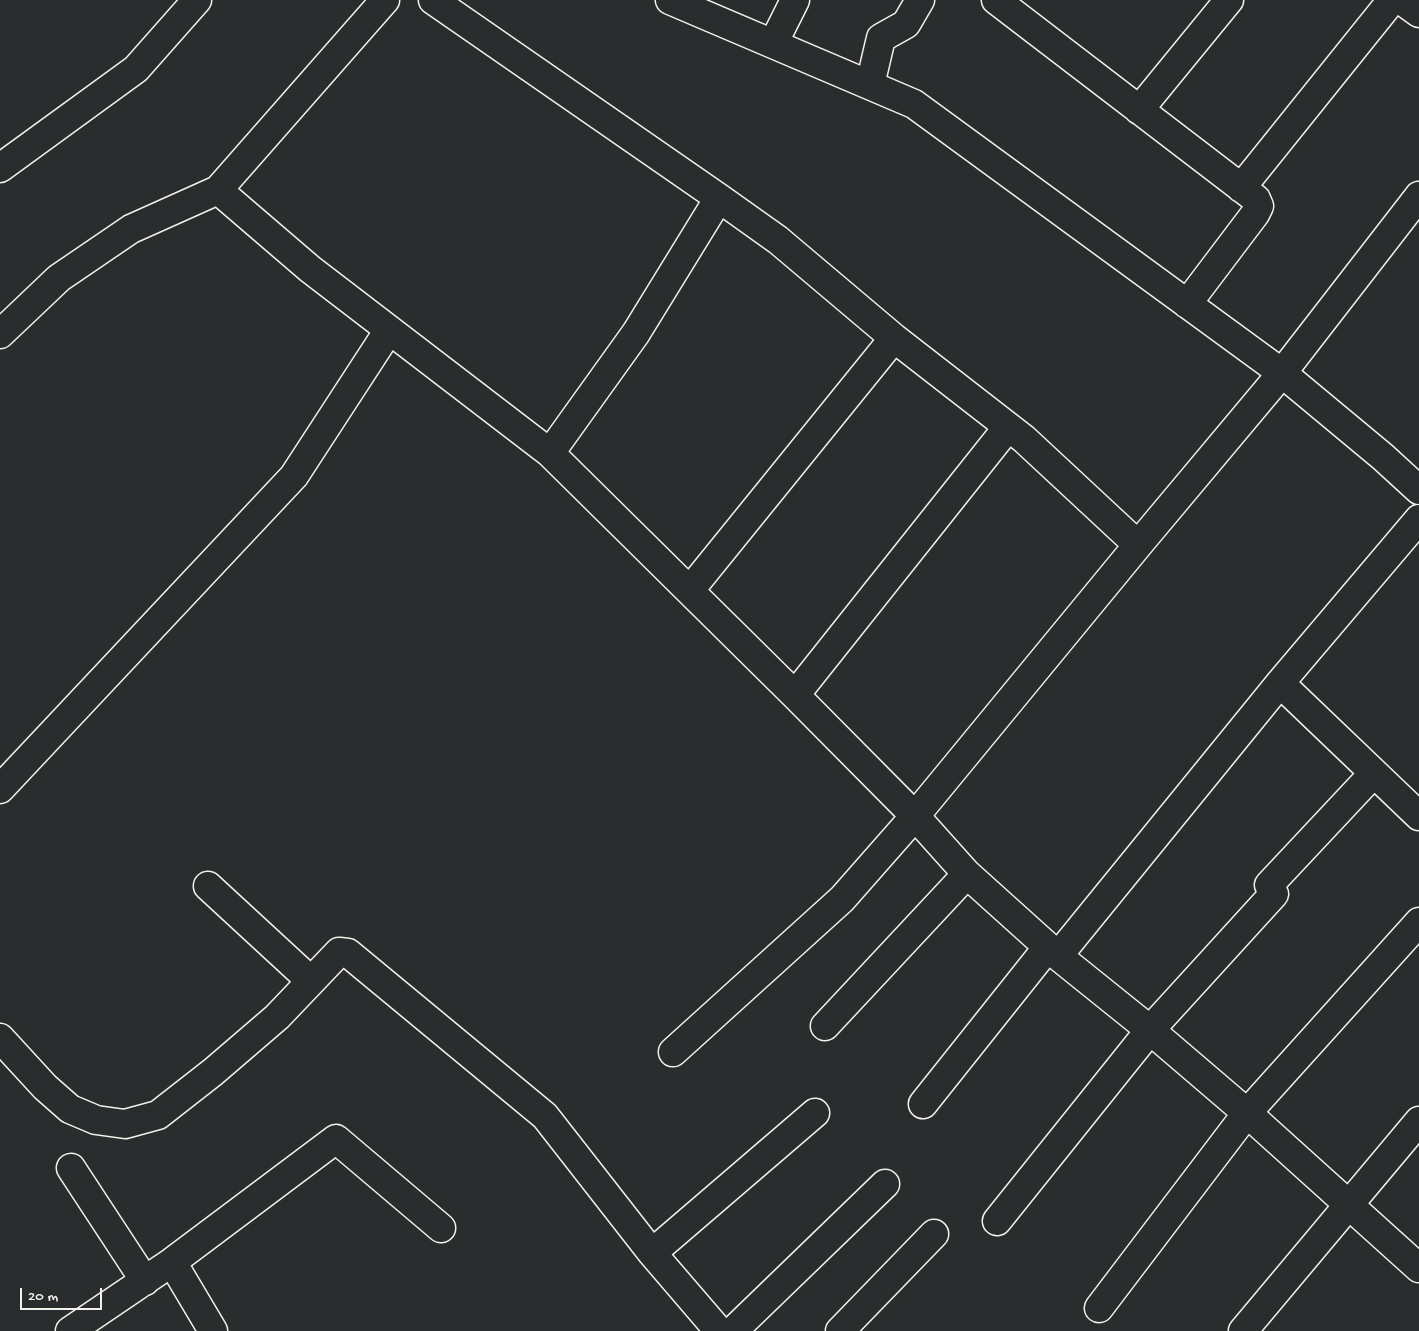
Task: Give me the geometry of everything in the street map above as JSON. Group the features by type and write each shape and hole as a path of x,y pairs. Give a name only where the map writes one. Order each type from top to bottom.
{"street":[{"path":"0,168 136,69 197,0"},
{"path":"0,334 59,278 131,229 218,190 385,0"},
{"path":"433,0 778,240 894,338 1024,439 1138,545"},
{"path":"670,0 914,104 1282,373 1383,457 1419,490"},
{"path":"773,44 795,0"},
{"path":"870,85 881,38 906,24 920,0"},
{"path":"1139,110 1229,0"},
{"path":"1241,188 1392,0"},
{"path":"1401,0 1419,13"},
{"path":"987,4 1139,110 1256,199 1260,206 1187,304"},
{"path":"218,190 310,270 550,453 690,590 915,816 967,874 1053,951 1150,1030 1247,1113 1419,1268"},
{"path":"550,453 636,333 719,198"},
{"path":"673,1052 842,899 915,816 1282,373 1418,200"},
{"path":"0,789 294,476 389,330"},
{"path":"690,590 894,338"},
{"path":"795,695 1008,427"},
{"path":"923,1104 1419,519"},
{"path":"1280,683 1374,773 1416,808"},
{"path":"997,1221 1150,1030 1274,894 1269,884 1374,773"},
{"path":"825,1026 967,874"},
{"path":"208,886 311,981"},
{"path":"1099,1308 1247,1113 1419,922"},
{"path":"0,1038 45,1087 70,1109 96,1120 125,1124 158,1115 213,1072 277,1017 339,952 348,953 545,1116 652,1254 719,1331"},
{"path":"652,1254 815,1113"},
{"path":"1242,1331 1419,1121"},
{"path":"70,1331 172,1262 336,1139 441,1228"},
{"path":"71,1168 145,1281"},
{"path":"733,1331 885,1184"},
{"path":"840,1331 934,1234"},
{"path":"172,1262 213,1331"}]}
